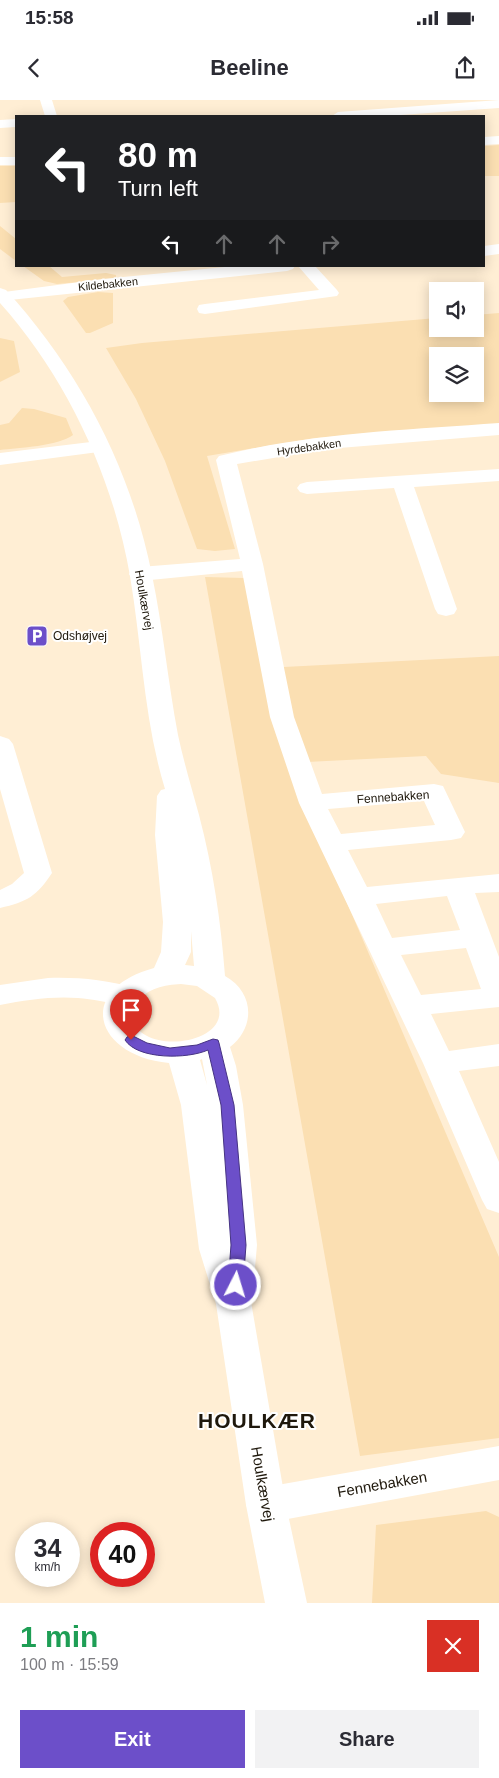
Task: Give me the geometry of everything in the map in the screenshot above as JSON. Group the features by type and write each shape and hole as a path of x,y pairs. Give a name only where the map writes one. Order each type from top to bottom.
{"street":[{"path":"46,100 51,115"},
{"path":"366,115 445,112 498,102"},
{"path":"0,124 15,123"},
{"path":"485,141 499,140"},
{"name":"Kildebakken","path":"2,295 210,270 268,267"},
{"path":"205,309 331,293 307,267"},
{"name":"Houlkærvej","path":"2,295 40,340 71,387 99,447 125,510 140,574 170,758 188,825 208,938 210,980"},
{"name":"Hyrdebakken","path":"312,803 282,717 252,564 226,460 322,444 499,429"},
{"path":"0,459 99,447"},
{"path":"307,488 499,475"},
{"path":"402,482 446,609"},
{"path":"140,574 252,564"},
{"path":"0,744 38,873 29,887 12,897 0,899"},
{"name":"Houlkærvej","path":"166,974 176,952 177,922 170,835 170,758"},
{"name":"Fennebakken","path":"312,803 434,792 450,832 331,843"},
{"path":"312,803 439,1063 499,1200"},
{"path":"358,897 499,882"},
{"path":"411,1006 499,997 458,886"},
{"path":"383,948 477,938"},
{"path":"166,974 181,974 210,980 227,993 235,1010 234,1020 229,1029 198,1048 157,1051 143,1047 131,1040 122,1031 118,1021 118,1007 125,995 136,986 150,978 166,974"},
{"path":"0,995 22,990 63,986 94,988 125,995"},
{"name":"Houlkærvej","path":"198,1048 197,1106 216,1249 234,1304 266,1505 286,1603"},
{"path":"439,1063 499,1055"},
{"name":"Fennebakken","path":"266,1505 499,1462"}],"shaded area":[{"path":"499,145 499,176 485,176 485,146"},
{"path":"0,166 15,166 15,202 0,203"},
{"path":"0,226 15,238 15,260 0,249"},
{"path":"24,267 50,267 62,277 106,273 116,275 116,279 57,284 44,281"},
{"path":"98,292 113,293 113,323 86,333 63,301 68,297"},
{"path":"499,313 499,424 315,438 207,456 235,549 215,551 197,549 165,461 136,399 106,348 142,343 429,319 429,337 484,337 484,314"},
{"path":"0,338 14,341 20,372 0,382"},
{"path":"22,408 34,409 66,418 73,435 58,442 0,450 0,425 9,423"},
{"path":"205,577 244,578 264,668 499,656 499,783 441,774 426,756 287,763 499,1257 499,1438 360,1456"},
{"path":"486,1511 499,1517 499,1603 372,1603 376,1525"}],"place":[{"name":"Odshøjvej","path":"37,636"}],"district":[{"name":"HOULKÆR","path":"257,1420"}],"route":[{"path":"131,1040 143,1047 170,1053 198,1049 213,1043 228,1105 239,1245 236,1285"}]}
